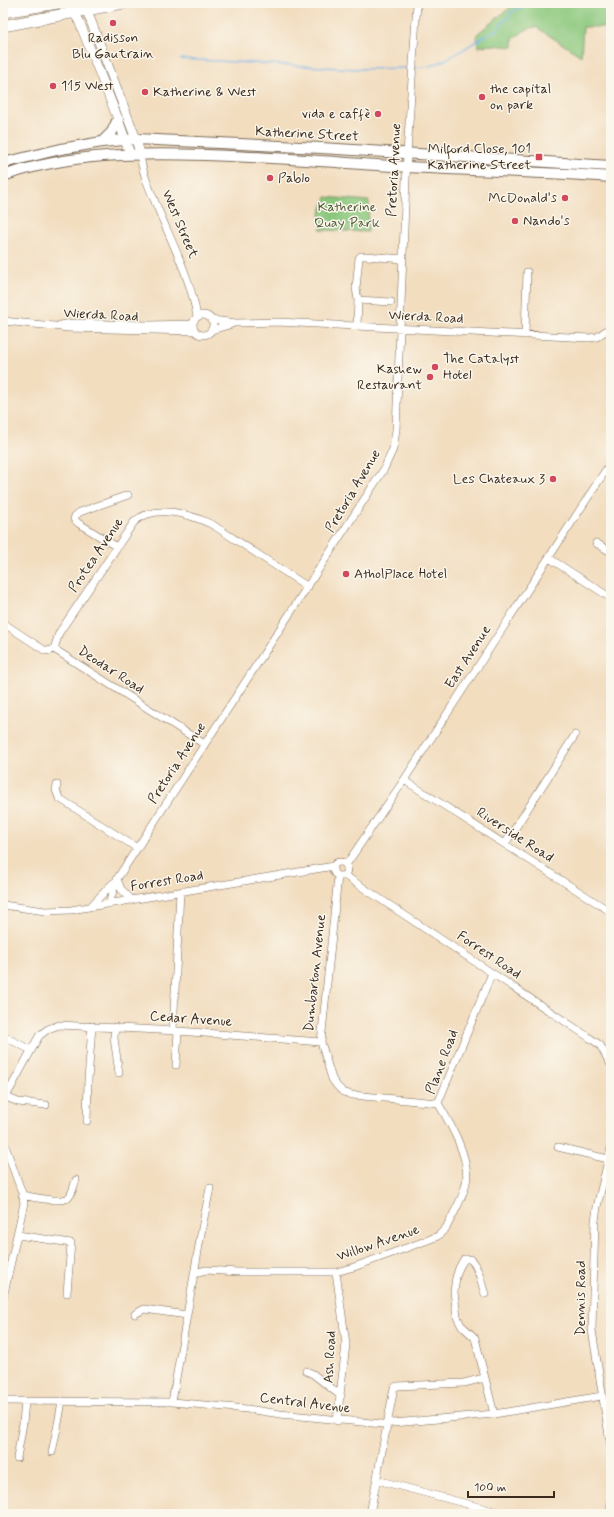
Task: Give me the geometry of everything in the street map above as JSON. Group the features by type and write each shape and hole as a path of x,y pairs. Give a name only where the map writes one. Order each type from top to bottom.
{"main road":[{"path":"3,12 58,3"},
{"path":"3,26 25,22 71,8 123,3"},
{"path":"3,19 19,19 25,22"},
{"path":"102,142 112,132 118,119"},
{"path":"136,139 167,145 400,159 407,167"},
{"name":"Katherine Street","path":"3,163 61,149 102,142 136,139 321,148 611,166"},
{"name":"Katherine Street","path":"3,176 62,160 130,154 141,159 256,157 407,167 611,177"},
{"path":"407,154 427,160 611,170"}],"street":[{"name":"Pretoria Avenue","path":"109,904 111,893 117,878 384,469 393,449 396,430 407,154 417,3"},
{"name":"West Street","path":"85,6 136,139 152,194 183,267 193,295 195,320"},
{"path":"71,8 79,21 118,119 130,154"},
{"path":"357,326 358,300 356,288 359,258 366,256 403,259"},
{"path":"525,335 527,272"},
{"name":"West Street","path":"193,295 210,318"},
{"path":"358,300 391,302"},
{"path":"203,315 210,318 212,330 205,335 198,334 195,331 195,320 203,315"},
{"name":"Wierda Road","path":"210,318 236,323 271,322 593,338 601,335 611,327"},
{"name":"Wierda Road","path":"123,327 195,320"},
{"name":"Wierda Road","path":"3,322 67,328 94,326 195,331"},
{"name":"Wierda Road","path":"212,330 236,323"},
{"name":"East Avenue","path":"346,865 404,780 549,558 608,472 611,462"},
{"path":"117,547 78,523 74,518 80,512 128,495"},
{"name":"Protea Avenue","path":"54,649 59,633 134,522 141,516 152,512 184,514 203,520 308,587"},
{"path":"596,543 611,552"},
{"path":"549,558 611,598"},
{"name":"Deodar Road","path":"3,623 42,649 46,651 54,649 204,744"},
{"path":"505,844 574,735"},
{"name":"Riverside Road","path":"404,780 611,912"},
{"path":"57,785 56,790 59,798 136,848"},
{"path":"338,863 346,865 347,870 341,875 334,872 334,866 338,863"},
{"name":"Forrest Road","path":"3,905 54,911 109,904 334,866"},
{"name":"Forrest Road","path":"341,875 597,1043 602,1048 611,1065"},
{"name":"Dumbarton Avenue","path":"341,875 321,1042 332,1079 336,1086 343,1092 352,1095 438,1103"},
{"path":"91,906 117,878 121,889 132,900"},
{"path":"176,1065 175,1031 180,892"},
{"name":"Plane Road","path":"466,1184 467,1171 463,1155 438,1103 492,973"},
{"name":"Cedar Avenue","path":"31,1050 43,1032 59,1025 175,1031 321,1042"},
{"path":"87,1120 92,1026"},
{"path":"115,1028 114,1038 119,1073"},
{"path":"3,1036 31,1050 4,1100 46,1106"},
{"path":"3,1140 22,1195 24,1209 3,1298"},
{"path":"558,1147 608,1159"},
{"name":"Dennis Road","path":"611,1148 597,1207 594,1234 592,1330 611,1448"},
{"path":"22,1195 58,1200 64,1199 70,1195 76,1180"},
{"name":"Willow Avenue","path":"195,1275 198,1272 206,1270 238,1272 336,1272 379,1258 438,1236 446,1228 466,1184"},
{"path":"172,1402 210,1188"},
{"path":"18,1235 70,1243 66,1293"},
{"path":"485,1294 476,1267 470,1259 464,1259 456,1277 454,1292 457,1317 463,1328 475,1338 494,1414"},
{"name":"Ash Road","path":"336,1272 346,1344 337,1421"},
{"path":"135,1314 144,1309 187,1315"},
{"path":"306,1371 313,1374 341,1396"},
{"path":"370,1514 388,1424 393,1390 397,1386 464,1383 484,1378"},
{"name":"Central Avenue","path":"3,1401 172,1402 247,1409 337,1421 388,1424 494,1414 602,1396"},
{"path":"17,1458 25,1401"},
{"path":"52,1452 62,1401"},
{"path":"377,1480 505,1514"},
{"path":"610,1514 611,1502"}],"green space":[{"path":"512,3 611,3 611,27 583,27 581,56 536,27 526,30 513,39 513,47 490,45 478,47 477,34 512,6"},
{"name":"Katherine Quay Park","path":"326,197 369,201 368,232 321,230 320,214"}],"waterway":[{"path":"415,68 431,66 442,62 498,29 500,25 508,18 510,13 532,3"},
{"path":"181,59 358,69 411,68"}],"place":[{"name":"Radisson Blu Gautrain","path":"113,23"},
{"name":"115 West","path":"53,86"},
{"name":"Katherine & West","path":"145,92"},
{"name":"the capital on park","path":"482,97"},
{"name":"vida e caffè","path":"378,114"},
{"name":"Milford Close, 101 Katherine Street","path":"539,157"},
{"name":"Pablo","path":"270,178"},
{"name":"McDonald's","path":"565,198"},
{"name":"Nando's","path":"515,221"},
{"name":"The Catalyst Hotel","path":"435,367"},
{"name":"Kashew Restaurant","path":"430,377"},
{"name":"Les Chateaux 3","path":"553,479"},
{"name":"AtholPlace Hotel","path":"346,574"}]}
